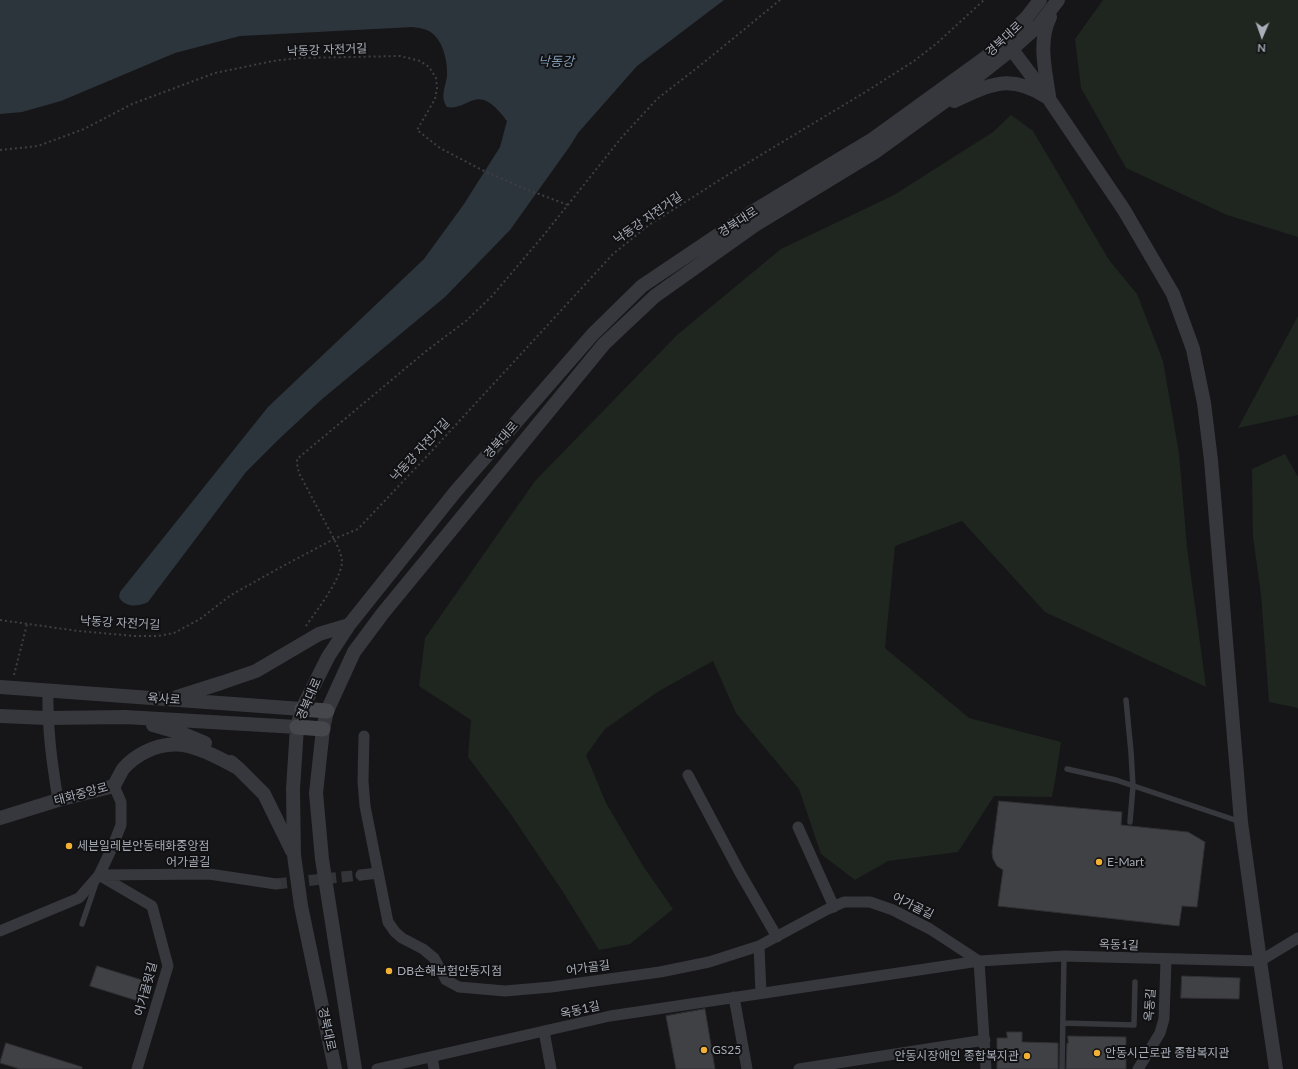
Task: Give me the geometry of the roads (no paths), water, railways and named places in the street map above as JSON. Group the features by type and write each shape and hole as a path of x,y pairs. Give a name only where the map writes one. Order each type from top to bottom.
{"main road":[{"name":"육사로","path":"302,710 327,711"},
{"name":"육사로","path":"297,727 324,729"}],"street":[{"name":"경북대로","path":"355,1069 322,859 316,793 327,711 354,652 383,613 604,344 655,296 755,225 875,152 930,112 1008,44 1040,0"},
{"name":"경북대로","path":"335,1069 301,906 294,855 293,789 297,727 302,710 328,657 349,625 461,486 593,334 642,286 752,212 873,139 985,58 1039,25 1057,1"},
{"path":"1049,99 1044,63 1043,38 1047,24 1057,1"},
{"path":"1008,44 1049,99 1124,210 1174,294 1193,349 1204,403 1210,460 1241,822 1276,1069"},
{"path":"930,112 989,86 1009,82 1022,85 1049,99"},
{"path":"169,700 256,670 319,634 349,625"},
{"name":"육사로","path":"5,687 302,710"},
{"path":"48,690 47,718 58,800"},
{"name":"육사로","path":"0,716 47,718 125,717 297,727"},
{"path":"125,717 181,733 209,744 238,768 264,794 294,855"},
{"name":"어가골길","path":"364,736 363,781 365,806 388,922 395,932 402,938 424,949 434,958 446,980 460,987 505,991 551,987 660,972 708,962 759,946 844,902 870,902 893,910 930,929 979,961"},
{"name":"태화중앙로","path":"0,818 58,800 114,786 124,769 137,756 156,746 174,743 187,745 204,751 238,768"},
{"path":"688,775 739,871 777,937"},
{"path":"0,931 79,898 99,875 121,825 121,802 114,786"},
{"path":"798,827 834,907"},
{"path":"361,876 378,873"},
{"name":"어가골길","path":"99,875 209,874 276,884"},
{"name":"어가골윗길","path":"99,875 152,906 168,966 137,1069"},
{"path":"1260,961 1298,938"},
{"path":"759,946 761,993"},
{"name":"옥동1길","path":"377,1069 610,1016 979,961 1064,956 1166,960 1260,961"},
{"name":"옥동길","path":"1138,1069 1160,1033 1164,1019 1166,960"},
{"path":"979,961 986,1069"},
{"path":"734,997 747,1069"},
{"path":"544,1031 551,1069"},
{"path":"799,1069 985,1040"},
{"path":"432,1057 434,1069"}],"lane":[{"path":"1126,700 1133,786 1130,822"},
{"path":"1067,769 1116,780 1241,822"},
{"path":"82,924 99,875"},
{"path":"1062,1069 1064,956"},
{"path":"1063,1023 1134,1025 1135,982"}],"water":[{"name":"낙동강","path":"0,0 724,0 637,66 578,133 510,230 445,297 321,400 278,440 246,472 148,602 132,606 122,601 119,597 120,592 268,407 424,259 464,204 500,147 507,121 493,105 484,100 479,99 458,106 447,107 443,96 447,77 447,66 443,48 431,32 413,27 240,36 175,53 61,101 22,112 0,114"}],"tunnel":[{"path":"276,884 361,875"}],"place":[{"name":"세븐일레븐안동태화중앙점","path":"69,846"},
{"name":"E-Mart","path":"1099,862"},
{"name":"DB손해보험안동지점","path":"389,971"},
{"name":"GS25","path":"704,1050"},
{"name":"안동시근로관 종합복지관","path":"1097,1053"},
{"name":"안동시장애인 종합복지관","path":"1027,1056"}]}
